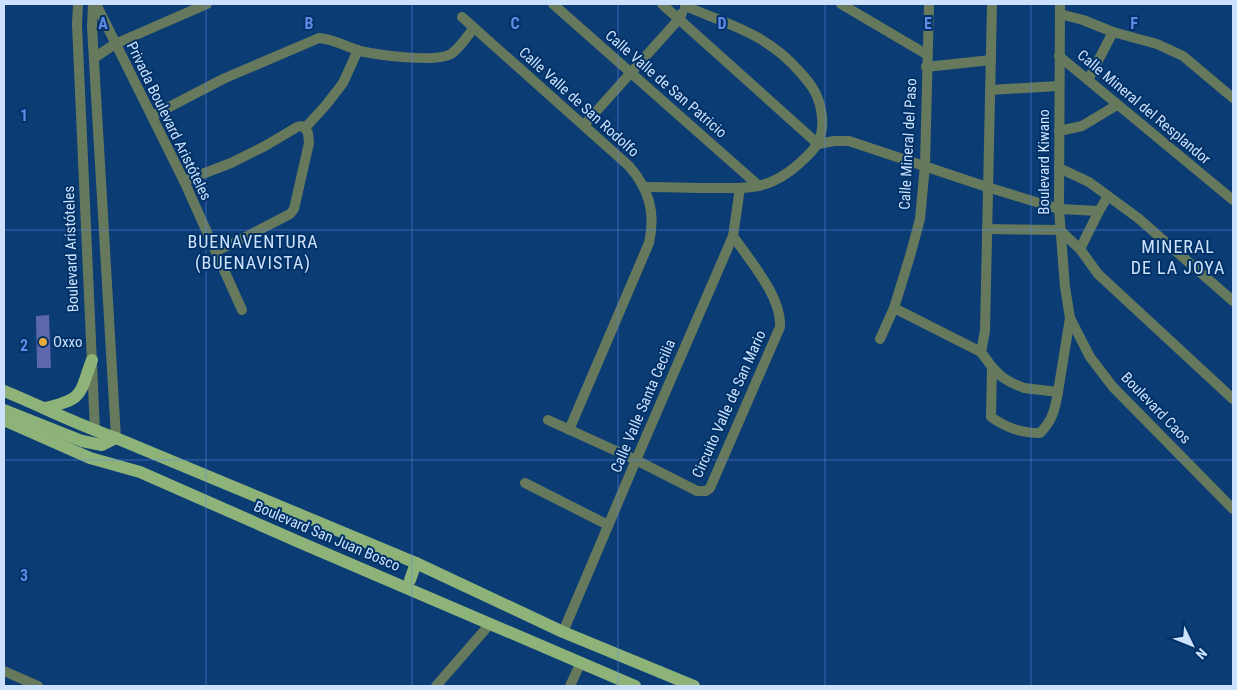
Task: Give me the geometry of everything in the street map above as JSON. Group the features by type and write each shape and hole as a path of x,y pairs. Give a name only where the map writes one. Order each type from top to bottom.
{"main road":[{"path":"45,408 63,404 75,398 83,387 92,360"},
{"name":"Boulevard San Juan Bosco","path":"4,390 95,431 116,438 416,563 563,632 694,686"},
{"path":"4,410 82,441 102,445 116,438"},
{"name":"Boulevard San Juan Bosco","path":"4,420 90,458 140,472 635,686"},
{"name":"Boulevard Aristóteles","path":"95,431 97,438 111,455 140,472"},
{"path":"338,559 353,556 410,580 431,589 446,605"},
{"path":"410,580 416,563"}],"street":[{"name":"Boulevard Aristóteles","path":"78,4 77,24 95,431"},
{"name":"Privada Boulevard Aristóteles","path":"94,4 184,181 242,310"},
{"path":"94,4 94,58 116,438"},
{"path":"94,58 115,44 207,4"},
{"name":"Calle Valle de San Patricio","path":"553,4 759,186"},
{"path":"662,4 818,144"},
{"path":"841,4 926,54"},
{"name":"Calle Mineral del Paso","path":"880,339 894,308 920,219 925,165 926,54 929,4"},
{"path":"981,352 985,331 992,4"},
{"path":"569,430 649,243 653,226 651,208 644,187 740,188 759,186 790,171 805,158 818,144 823,120 818,96 811,84 790,61 767,42 685,5 679,19 584,125"},
{"path":"1060,9 1113,32 1158,44 1175,51 1233,98"},
{"name":"Boulevard Kiwano","path":"1060,9 1058,86 1059,208 1065,288 1070,318"},
{"name":"Calle Valle de San Rodolfo","path":"462,17 629,166 644,187"},
{"path":"152,116 224,79 319,38 328,39 358,50 428,59 442,58 452,53 474,28"},
{"path":"1088,80 1113,32"},
{"path":"305,128 343,83 358,50"},
{"name":"Calle Mineral del Resplandor","path":"1059,56 1233,200"},
{"path":"926,67 991,60"},
{"path":"990,90 1058,86"},
{"path":"1059,131 1082,126 1117,105"},
{"path":"184,181 238,160 297,127 301,126 308,132 309,143 294,209 290,214 216,251"},
{"path":"818,144 849,141 987,187 1059,208 1099,211"},
{"path":"1059,168 1089,182 1138,218 1233,301"},
{"name":"Calle Valle Santa Cecilia","path":"563,632 734,236 740,188"},
{"path":"1080,249 1108,196"},
{"path":"987,229 1060,230 1080,249 1098,274 1233,399"},
{"name":"Circuito Valle de San Mario","path":"636,460 697,491 706,491 710,488 717,474 780,328 779,310 775,298 734,236"},
{"path":"894,308 981,352 992,368 1002,377 1024,388 1058,392"},
{"path":"992,368 991,417 1005,426 1027,433 1040,433 1049,423 1054,410 1070,318"},
{"name":"Boulevard Caos","path":"1070,318 1090,357 1113,387 1233,509"},
{"path":"548,420 636,460"},
{"path":"525,483 608,525"},
{"path":"436,686 490,624"},
{"path":"570,686 580,662"},
{"path":"4,671 38,686"}],"building":[{"name":"Oxxo","path":"49,315 51,368 37,368 36,316"}],"place":[{"name":"Oxxo","path":"43,342"}],"district":[{"name":"BUENAVENTURA (BUENAVISTA)","path":"253,252"},
{"name":"MINERAL DE LA JOYA","path":"1178,257"}]}
